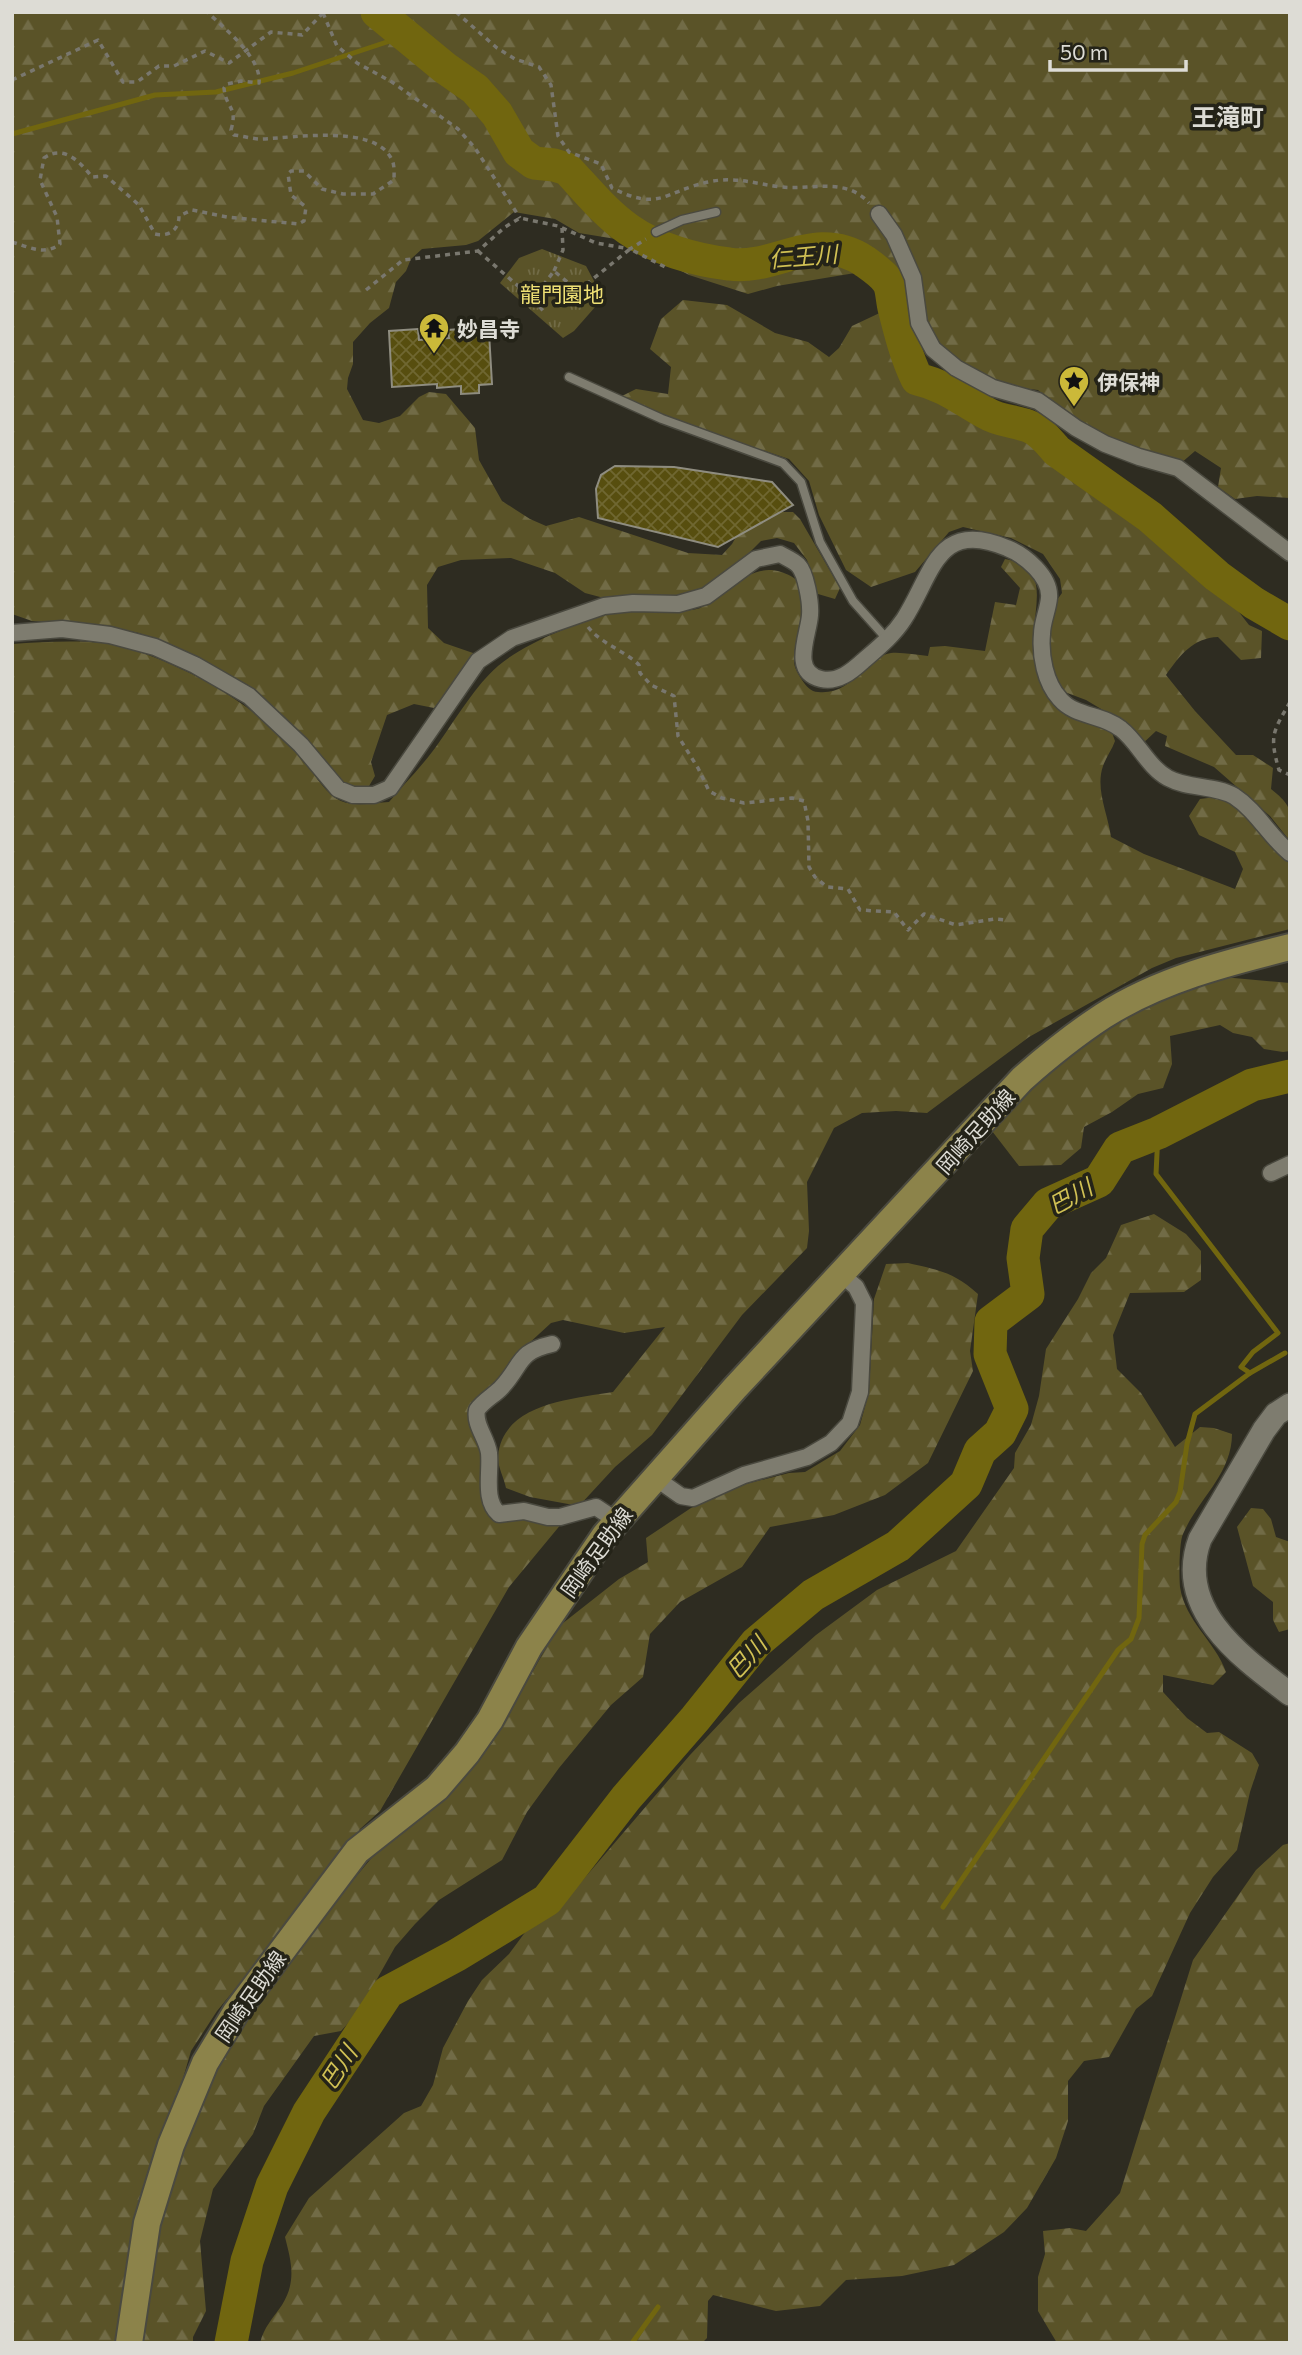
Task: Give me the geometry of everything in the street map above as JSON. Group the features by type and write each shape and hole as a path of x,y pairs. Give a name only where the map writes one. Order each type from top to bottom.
{"main road":[{"name":"岡崎足助線","path":"129,2343 147,2223 171,2145 211,2052 236,2012 357,1851 437,1788 467,1753 490,1720 529,1647 605,1535 654,1477 1022,1079 1055,1049 1105,1014 1151,991 1220,966 1290,947"}],"street":[{"path":"879,214 894,235 913,278 919,323 933,349 956,368 993,388 1038,401 1076,428 1105,444 1178,468 1290,553"},
{"path":"12,634 62,629 110,635 155,647 195,665 249,696 301,745 338,789 353,795 374,795 390,788 478,661 512,638 604,606 633,603 678,604 706,596 756,559 780,554 800,566 808,589 810,615 802,654 808,671 821,680 838,678 851,672 887,639 903,620 946,547 973,539 993,542 1011,549 1043,577 1050,596 1042,635 1043,657 1048,680 1060,699 1075,711 1101,718 1121,729 1167,778 1233,795 1251,810 1279,844 1290,852"},
{"path":"1271,1173 1290,1164"},
{"path":"654,1477 681,1496 694,1498 744,1475 807,1457 831,1443 850,1423 860,1392 864,1303 856,1287 842,1275"},
{"path":"552,1344 538,1347 523,1356 501,1389 477,1410 477,1421 489,1452 491,1504 499,1514 524,1511 548,1517 560,1517 596,1507 617,1521"},
{"path":"1290,1405 1276,1414 1264,1430 1200,1539 1195,1554 1194,1575 1201,1604 1219,1634 1290,1694"}],"lane":[{"path":"656,232 682,220 716,212"},
{"path":"569,377 662,419 783,463 801,482 820,541 853,601 887,639"}],"path":[{"path":"12,242 40,251 52,250 60,243 57,217 40,180 44,159 50,154 78,159 92,177 106,176 139,205 155,233 163,236 174,232 179,225 179,216 192,209 227,218 298,224 304,221 306,207 291,195 288,174 291,171 304,171 323,188 343,194 373,194 394,180 393,161 387,152 356,137 324,135 258,139 234,135 231,130 235,115 225,100 224,88 227,84 241,81 259,83 260,74 241,43 206,12"},
{"path":"12,80 98,40 123,82 137,82 159,66 174,66 205,51 229,63 271,32 302,34 323,12 337,46 357,63 392,82 458,129 475,148 520,218 562,228 596,243 630,248 667,268"},
{"path":"456,12 497,48 515,59 539,66 551,85 558,136 569,152 601,164 612,188 633,198 655,201 707,182 738,179 783,187 832,185 864,197"},
{"path":"366,290 403,260 478,251 505,227 520,218"},
{"path":"533,299 554,271 563,250 562,228"},
{"path":"554,271 578,291 635,245"},
{"path":"478,251 533,299 545,313"},
{"path":"578,615 593,634 628,654 639,665 639,673 651,685 674,696 678,736 709,791 722,798 744,803 792,797 804,801 808,821 810,867 815,877 827,887 848,889 860,910 894,912 908,930 923,914 956,925 995,919 1007,920"},
{"path":"1290,702 1272,739 1279,770 1290,775"}],"green space":[{"path":"12,12 1290,12 1290,498 1257,496 1235,499 1218,487 1221,468 1195,451 1180,464 1110,440 1072,419 1038,390 999,385 956,363 935,343 924,320 916,274 861,272 777,286 748,294 689,275 622,240 579,233 555,219 514,212 478,241 466,245 422,249 411,259 406,271 396,282 389,308 370,323 353,342 353,364 347,389 363,420 379,423 400,416 419,397 429,392 446,394 475,428 479,460 502,501 546,526 579,517 688,553 722,555 740,530 774,512 793,512 800,519 840,588 835,599 818,594 807,560 794,543 777,538 761,541 729,573 707,588 677,597 630,595 604,598 585,593 555,573 511,558 461,560 438,567 427,585 428,628 444,643 476,654 434,708 414,704 387,715 371,762 375,776 369,786 355,787 343,782 306,741 248,685 186,651 139,633 100,625 32,621 12,614"},
{"name":"龍門園地","path":"542,249 586,266 603,298 574,331 563,338 500,283 519,258"},
{"path":"683,300 727,305 775,333 808,342 829,357 839,348 852,326 886,310 896,348 916,382 933,387 967,410 1029,434 1042,442 1057,464 1084,479 1116,506 1142,519 1181,559 1204,574 1224,593 1249,625 1262,631 1261,658 1241,660 1218,637 1209,638 1188,649 1166,675 1236,755 1253,755 1273,768 1271,789 1290,811 1290,841 1270,816 1214,767 1165,746 1167,736 1156,731 1139,747 1113,716 1086,700 1062,691 1047,656 1052,607 1062,593 1060,579 1043,554 1011,538 963,527 949,532 915,572 871,587 846,570 819,515 809,481 789,459 698,429 618,398 636,389 668,394 671,367 650,349 661,319"},
{"path":"1005,559 1019,563 1034,577 1037,597 1035,648 1042,679 1051,701 1071,716 1110,727 1115,741 1103,766 1100,784 1111,837 1144,854 1235,889 1243,869 1235,852 1199,835 1189,816 1200,799 1224,796 1290,856 1290,929 1176,958 1152,968 1029,1037 927,1113 862,1113 834,1128 807,1182 807,1248 742,1315 652,1435 615,1467 579,1506 530,1497 506,1488 498,1460 503,1438 512,1425 526,1414 542,1407 560,1401 613,1392 665,1327 624,1333 563,1320 551,1323 514,1357 504,1376 476,1398 471,1412 481,1446 486,1501 517,1517 562,1523 509,1587 380,1811 360,1829 344,1856 217,2011 191,2051 137,2236 120,2343 12,2343 12,644 69,641 103,643 136,651 174,665 225,693 269,724 296,750 322,785 335,797 352,804 371,804 389,802 428,757 474,692 498,666 536,642 565,629 619,612 694,610 749,575 769,570 781,572 795,579 802,590 802,610 794,653 796,669 811,690 830,692 841,688 874,661 891,653 928,656 930,647 945,646 985,651 995,602 1016,605 1020,588 1001,567"},
{"path":"1212,976 1290,983 1290,1051 1264,1049 1252,1037 1233,1033 1220,1025 1170,1036 1172,1064 1163,1088 1138,1094 1084,1127 1081,1148 1061,1165 1019,1166 992,1131 1067,1050 1116,1009"},
{"path":"1154,1214 1186,1234 1201,1251 1201,1280 1184,1292 1130,1293 1113,1335 1117,1369 1141,1393 1175,1447 1200,1427 1232,1434 1226,1462 1183,1534 1180,1560 1183,1599 1226,1672 1213,1685 1163,1675 1163,1692 1187,1718 1207,1733 1219,1732 1252,1753 1259,1765 1237,1850 1213,1877 1190,1913 1152,1996 1136,2009 1109,2057 1084,2061 1068,2081 1068,2121 1056,2158 1027,2208 1004,2232 954,2265 902,2276 846,2280 820,2306 776,2311 713,2295 708,2301 707,2338 702,2343 260,2343 266,2327 290,2288 291,2263 285,2237 309,2198 404,2113 421,2106 433,2085 443,2048 468,2001 482,1980 509,1954 532,1923 576,1888 690,1755 739,1703 816,1635 877,1590 956,1551 1014,1468 1015,1453 1031,1425 1039,1396 1046,1349 1091,1273 1106,1258 1121,1225"},
{"path":"908,1263 953,1276 978,1294 970,1351 973,1371 928,1463 885,1495 834,1515 770,1527 742,1567 680,1602 650,1634 643,1677 611,1705 559,1768 527,1812 502,1860 439,1900 415,1924 395,1947 359,2011 341,2031 314,2036 264,2106 253,2134 213,2189 200,2241 206,2311 193,2337 193,2343 141,2343 156,2235 196,2101 243,2022 314,1927 379,1849 459,1781 492,1743 558,1627 619,1579 648,1562 646,1538 691,1508 738,1486 789,1473 805,1472 840,1451 860,1425 869,1392 874,1299 886,1264"},
{"path":"1251,1508 1263,1509 1271,1519 1276,1537 1290,1542 1290,1629 1279,1632 1273,1620 1273,1602 1253,1586 1237,1527"},
{"path":"1290,1843 1290,2343 1057,2343 1038,2311 1038,2277 1045,2254 1043,2231 1070,2228 1086,2231 1120,2193 1193,1960 1256,1870 1283,1845"}],"building":[{"path":"474,328 474,334 489,333 492,384 479,385 479,393 461,394 461,386 437,388 437,384 392,387 389,331 418,329 419,340 449,338 448,330"},
{"path":"615,466 674,467 772,482 793,505 718,547 598,518 596,489 601,475"}],"waterway":[{"name":"仁王川","path":"377,12 475,89 497,114 519,152 534,163 567,169 611,216 639,236 663,248 703,260 729,264 746,265 795,253 829,249 846,252 864,261 880,273 889,285 904,344 917,379 945,389 991,416 1036,430 1057,451 1150,517 1217,576 1254,603 1290,624"},
{"path":"12,134 155,95 216,92 293,73 405,36"},
{"name":"巴川","path":"231,2343 247,2261 272,2186 309,2112 388,1992 457,1955 547,1900 626,1798 695,1719 756,1643 813,1595 898,1546 966,1484 980,1451 1000,1433 1012,1409 990,1354 991,1322 1028,1294 1023,1258 1027,1229 1048,1204 1099,1181 1120,1148 1158,1133 1252,1085 1290,1076"},
{"path":"943,1907 1118,1650 1131,1639 1139,1618 1142,1544 1145,1535 1176,1502 1195,1414 1250,1373 1241,1367 1253,1352 1278,1333 1156,1174 1158,1133"},
{"path":"1250,1373 1285,1353"},
{"path":"632,2343 658,2307"}],"place":[{"name":"妙昌寺","path":"434,355"},
{"name":"伊保神","path":"1074,408"}],"district":[{"name":"王滝町","path":"1228,116"}]}
